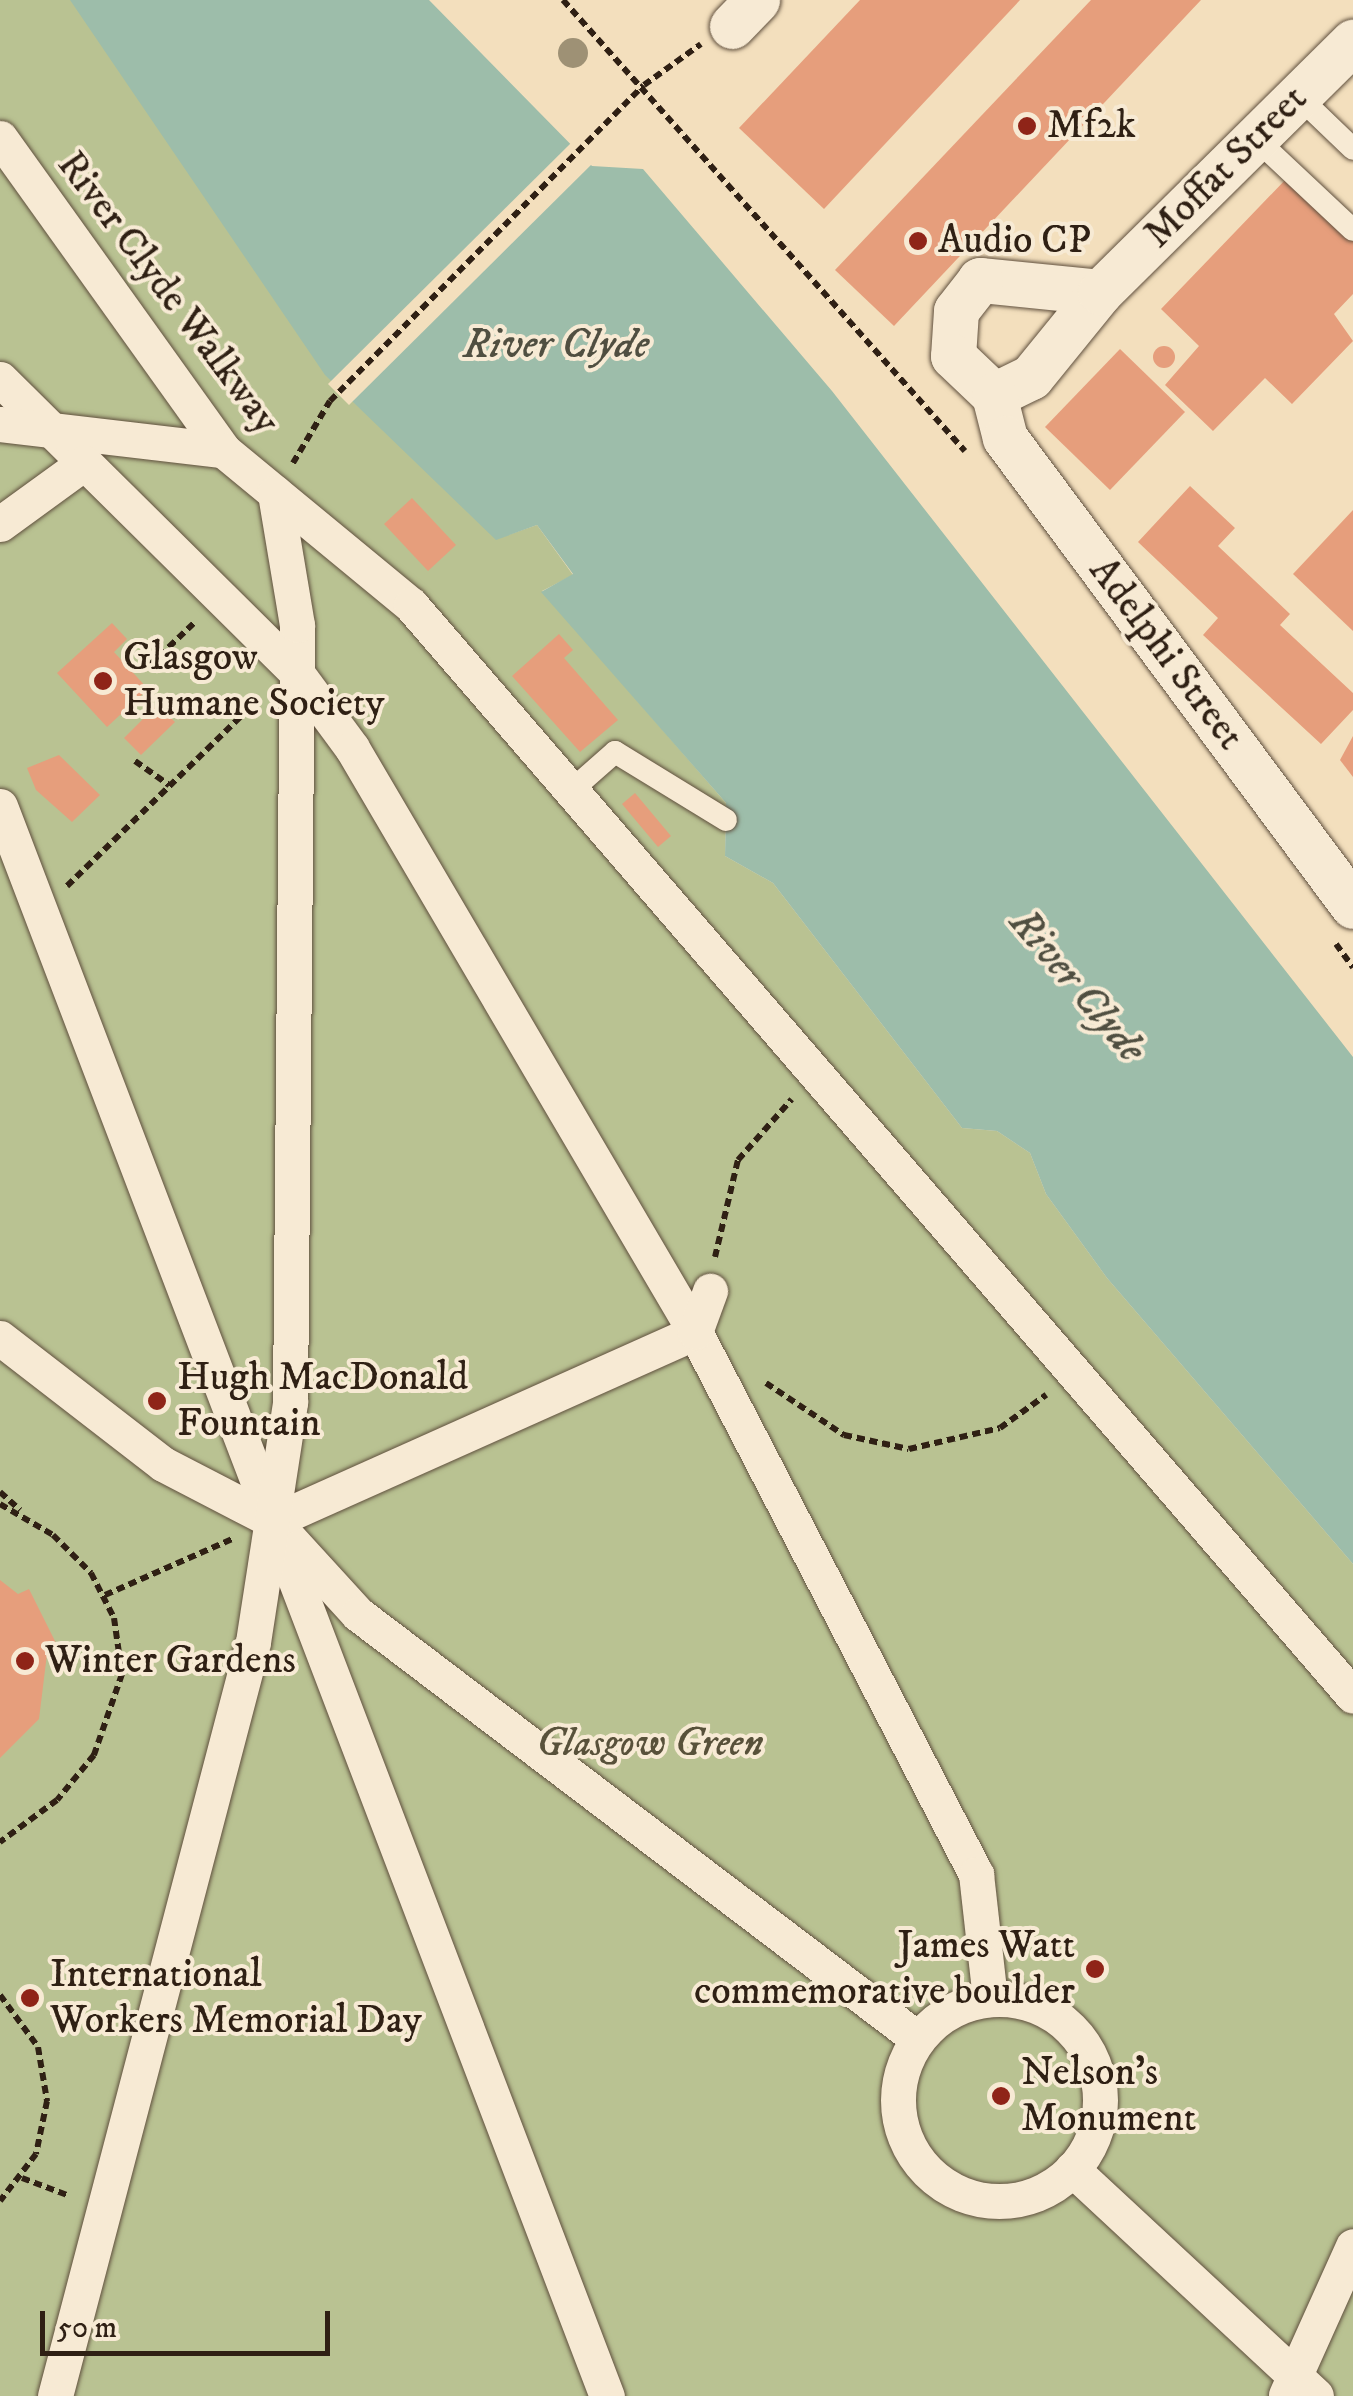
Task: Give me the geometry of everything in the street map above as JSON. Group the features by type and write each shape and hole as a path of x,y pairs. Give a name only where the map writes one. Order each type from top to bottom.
{"street":[{"name":"Moffat Street","path":"994,395 1031,377 1100,292 1353,42"},
{"name":"River Clyde Walkway","path":"0,138 222,450 410,605 1075,1365 1353,1696"},
{"path":"994,395 953,356 956,310 980,280 1100,292"},
{"path":"0,378 217,602 296,672 352,748 696,1332 976,1874 990,2000"},
{"name":"Adelphi Street","path":"994,395 1005,438 1353,906"},
{"path":"0,424 222,450"},
{"path":"0,524 84,463"},
{"path":"54,2396 253,1642 290,1402 296,672 275,493"},
{"path":"0,806 607,2396"},
{"path":"272,1521 696,1332 712,1278"},
{"path":"0,1338 163,1464 272,1521 358,1614 918,2039"},
{"path":"990,2000 1057,2017 1090,2056 1097,2125 1072,2170 1045,2189 997,2201 935,2177 905,2137 898,2104 918,2039 956,2008 990,2000"},
{"path":"1072,2170 1299,2389 1353,2246"}],"lane":[{"path":"1298,96 1353,149"},
{"path":"1254,138 1353,230"},
{"path":"574,788 615,752 726,820"}],"path":[{"path":"564,0 644,85 978,468"},
{"path":"275,493 330,401 631,103 644,85 744,13"},
{"path":"150,665 217,602"},
{"path":"41,912 169,784 296,672"},
{"path":"135,761 169,784"},
{"path":"712,1278 738,1160 800,1092"},
{"path":"756,1372 806,1417 908,1449 1000,1428 1075,1365"},
{"path":"0,1492 71,1550 105,1596 122,1674 113,1720 57,1800 0,1842"},
{"path":"0,1504 28,1517"},
{"path":"105,1596 272,1521"},
{"path":"0,1996 25,2023 45,2074 44,2128 22,2178 0,2201"},
{"path":"22,2178 104,2209"}],"green space":[{"name":"Glasgow Green","path":"0,0 105,0 496,539 537,525 573,575 542,591 726,803 725,856 773,883 962,1128 997,1131 1030,1153 1046,1194 1107,1278 1353,1564 1353,2396 0,2396"}],"water":[{"name":"River Clyde","path":"70,0 429,0 592,166 643,169 832,391 1353,1057 1353,1564 1107,1278 1046,1194 1030,1153 997,1131 962,1128 773,883 725,856 726,803 541,592 573,574 537,525 496,540 325,375"}],"pier":[{"path":"571,143 594,162 349,405 328,384"}],"building":[{"path":"860,0 1020,0 824,209 739,128"},
{"path":"1091,0 1201,0 894,326 835,270"},
{"path":"1287,178 1353,241 1353,294 1334,314 1353,341 1292,404 1265,378 1213,431 1165,385 1199,346 1161,309"},
{"path":"1164,346 1175,357 1164,368 1153,357"},
{"path":"1120,349 1185,412 1110,490 1045,427"},
{"path":"1190,486 1235,528 1218,546 1290,614 1280,625 1353,693 1353,710 1321,744 1203,635 1218,618 1138,542"},
{"path":"412,498 456,545 428,571 384,524"},
{"path":"1353,510 1353,631 1293,574"},
{"name":"Glasgow Humane Society","path":"112,623 127,639 114,652 148,689 107,727 57,673"},
{"path":"559,634 573,650 564,658 618,720 580,752 512,676"},
{"path":"157,705 175,722 141,755 124,738"},
{"path":"1353,736 1353,777 1340,760"},
{"path":"59,755 100,795 72,822 36,790 27,768"},
{"path":"635,793 671,836 658,847 622,804"},
{"name":"Winter Gardens","path":"0,1580 18,1594 29,1589 59,1649 47,1654 39,1719 0,1758"}],"place":[{"name":"Mf2k","path":"1027,126"},
{"name":"Audio CP","path":"918,241"},
{"name":"Glasgow Humane Society","path":"103,681"},
{"name":"Hugh MacDonald Fountain","path":"157,1401"},
{"name":"Winter Gardens","path":"25,1661"},
{"name":"James Watt commemorative boulder","path":"1095,1969"},
{"name":"International Workers Memorial Day","path":"30,1998"},
{"name":"Nelson's Monument","path":"1001,2096"}]}
